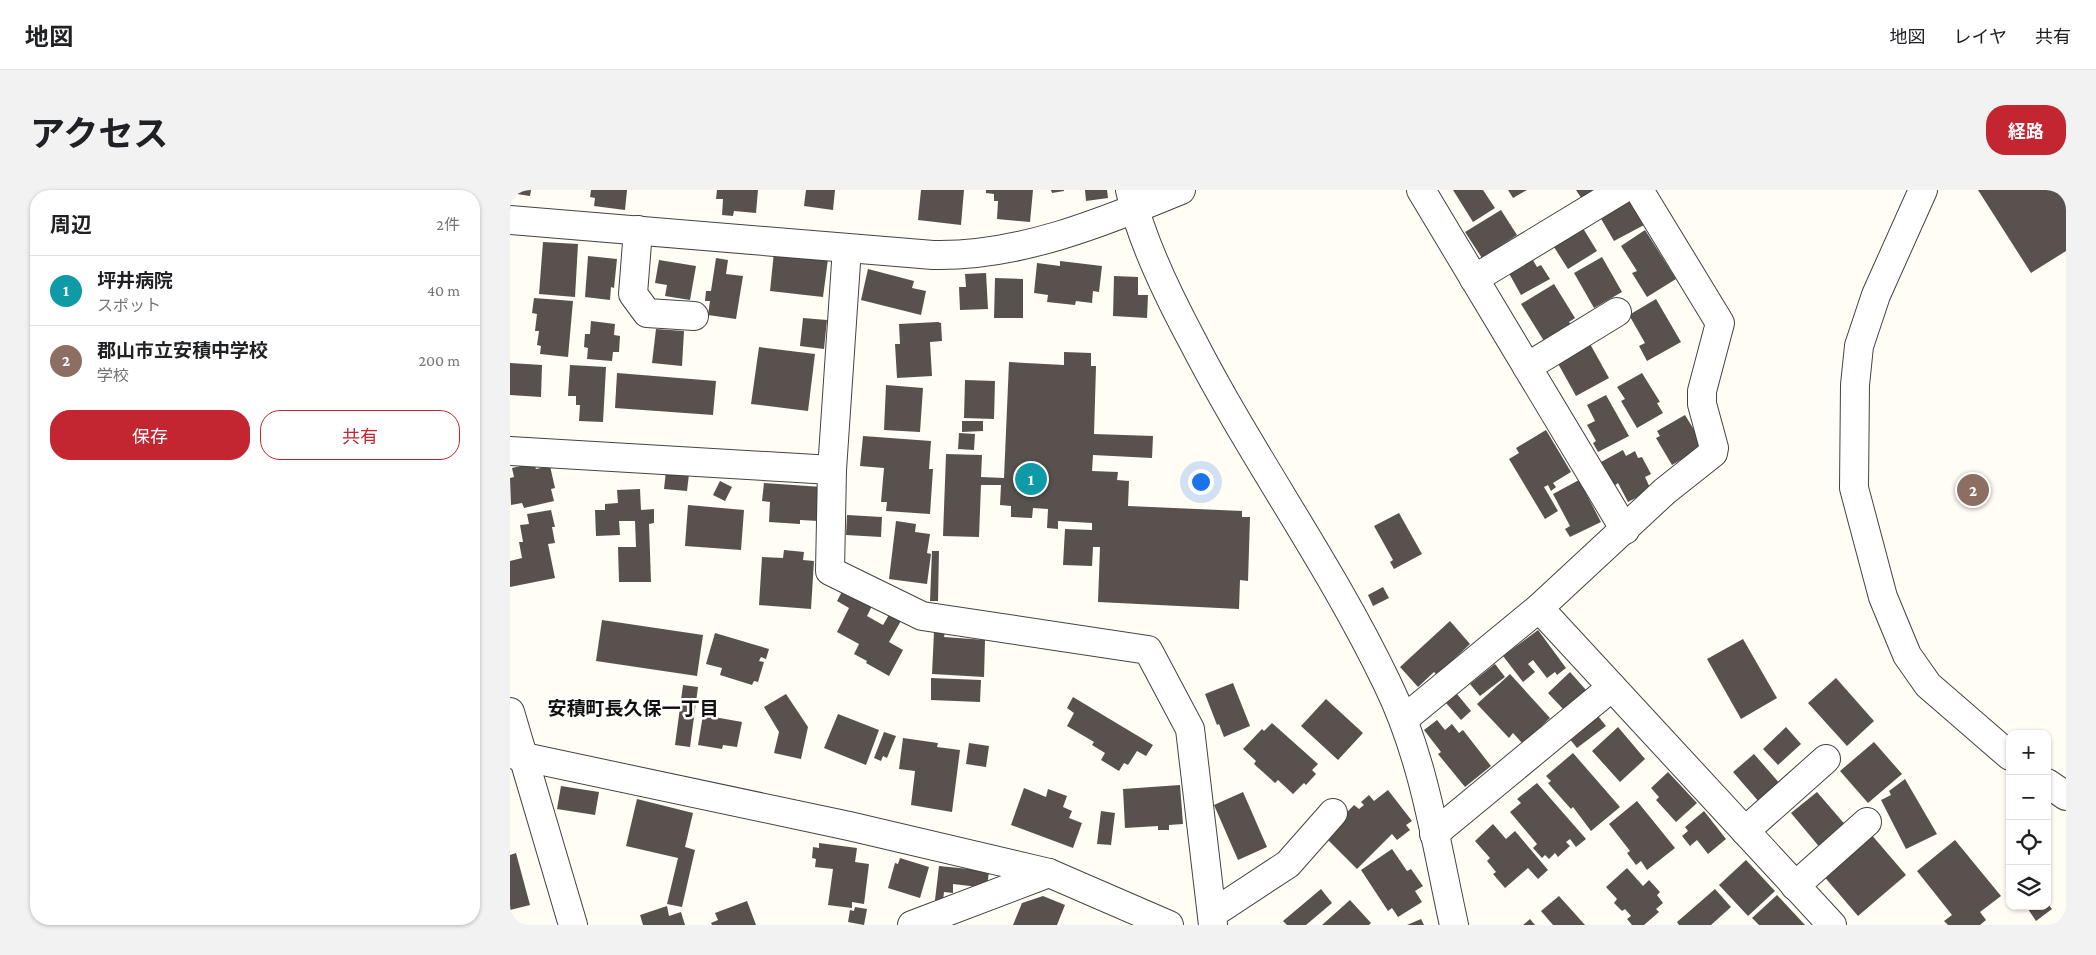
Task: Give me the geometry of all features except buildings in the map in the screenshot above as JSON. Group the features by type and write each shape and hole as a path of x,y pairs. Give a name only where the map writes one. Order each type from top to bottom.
{"street":[{"path":"510,220 933,256 982,254 1038,241 1132,200 1181,190"},
{"path":"1421,190 1625,530"},
{"path":"1474,280 1621,190"},
{"path":"1404,719 1539,608 1665,491 1713,453 1714,448 1702,404 1702,391 1720,323 1639,190"},
{"path":"1923,190 1876,295 1860,346 1855,384 1854,488 1883,598 1907,655 1928,685 2006,753"},
{"path":"1132,200 1166,288 1214,384 1334,586 1387,682 1404,719 1417,761 1454,925"},
{"path":"638,230 633,294 647,313 694,316"},
{"path":"847,248 832,470 830,571 922,616 1148,650 1190,729 1212,920 1288,864 1333,813"},
{"path":"1527,367 1617,312"},
{"path":"510,451 832,470"},
{"path":"1539,608 1832,925"},
{"path":"1434,834 1612,687"},
{"path":"510,712 517,756 573,925"},
{"path":"517,756 849,826 1049,873 1125,916 1169,925"},
{"path":"1745,831 1826,759"},
{"path":"2051,786 2066,796"},
{"path":"1795,886 1867,822"},
{"path":"912,925 1049,873"}],"place":[{"name":"坪井病院","path":"1031,479"},
{"name":"郡山市立安積中学校","path":"1973,490"}],"district":[{"name":"安積町長久保一丁目","path":"633,708"}]}
